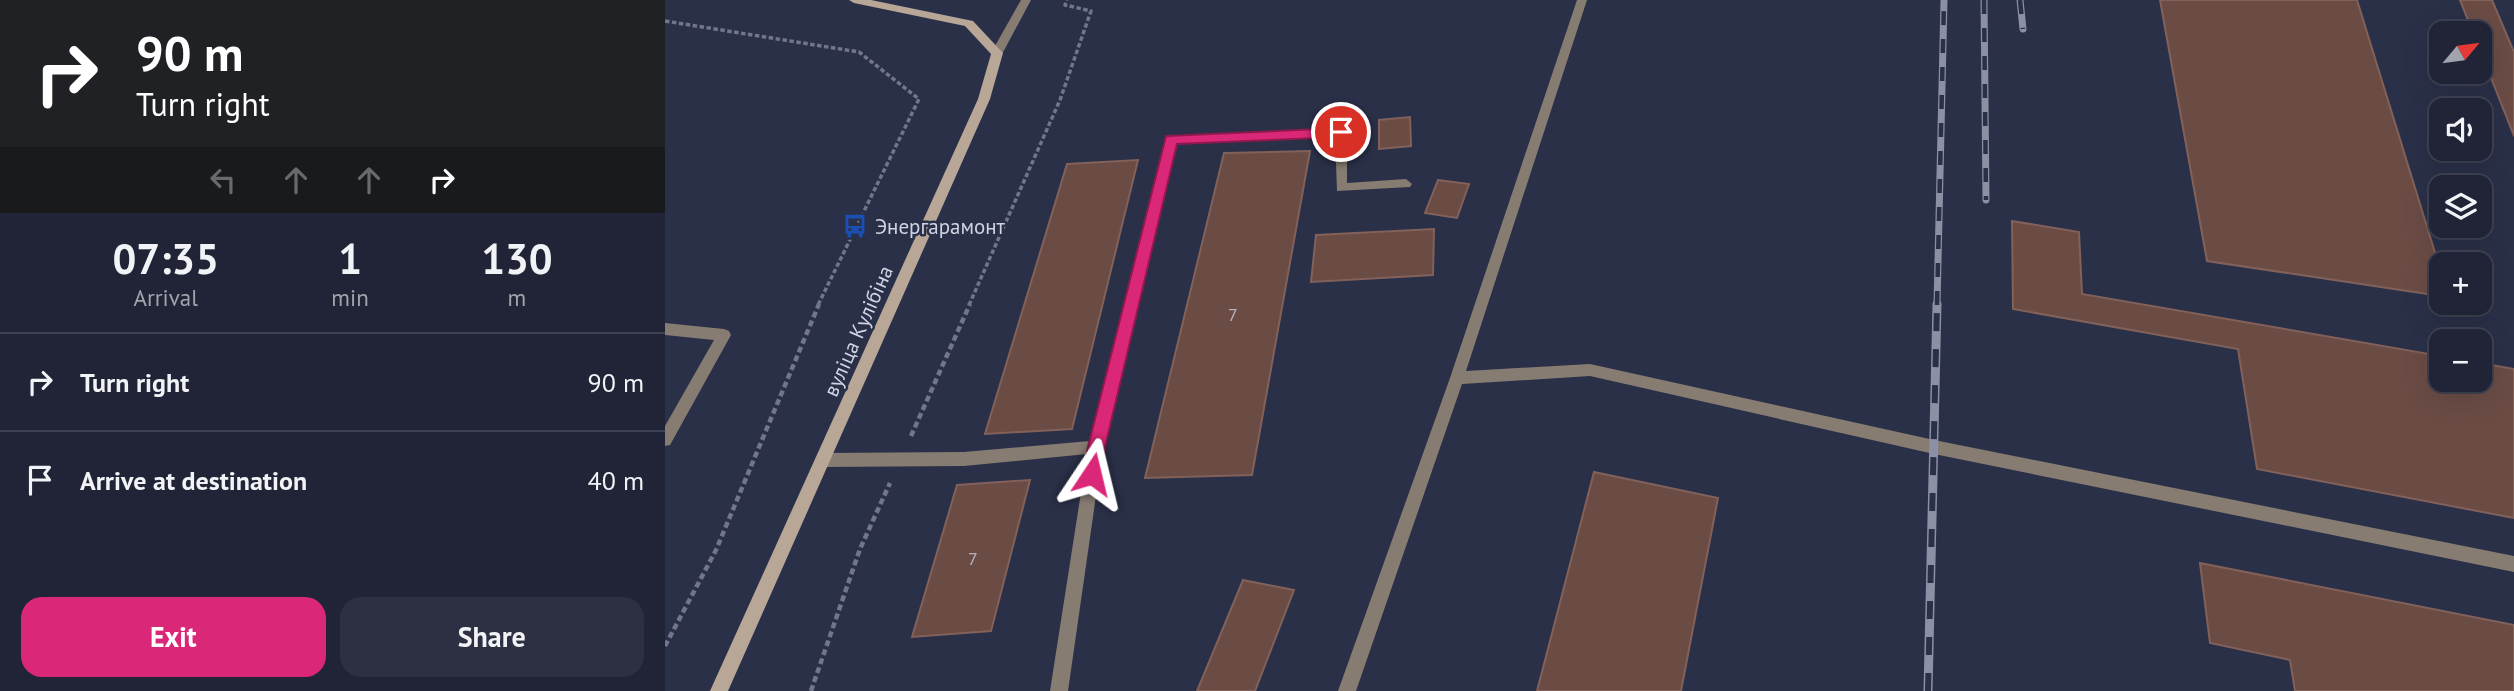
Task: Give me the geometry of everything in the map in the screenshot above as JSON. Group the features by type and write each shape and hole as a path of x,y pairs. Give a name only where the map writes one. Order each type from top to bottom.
{"main road":[{"path":"854,0 969,23 996,53"},
{"name":"вуліца Кулібіна","path":"719,691 984,99 996,53"}],"lane":[{"path":"996,53 1026,0"},
{"path":"1347,691 1457,378 1582,0"},
{"path":"1059,691 1096,447 1171,139 1341,132 1341,188 1406,184"},
{"path":"665,329 724,335 665,440"},
{"path":"1457,378 1590,370 1934,447 2514,565"},
{"path":"823,460 964,459 1096,447"}],"path":[{"path":"811,691 860,549 1060,100 1091,11 1065,5 1067,0"},
{"path":"665,21 859,52 919,99 818,305 716,550 665,646"}],"building":[{"path":"2160,0 2357,0 2435,252 2429,252 2429,294 2207,261"},
{"path":"2460,0 2492,0 2514,52 2514,136 2492,80 2492,21 2468,21"},
{"path":"1410,117 1411,146 1379,149 1379,120"},
{"path":"1310,151 1252,475 1145,478 1224,153"},
{"path":"1138,160 1072,429 985,434 1067,164"},
{"path":"1438,180 1469,184 1457,218 1425,213"},
{"path":"2012,221 2079,232 2082,294 2429,354 2429,392 2492,392 2492,365 2514,369 2514,518 2257,469 2238,349 2013,309"},
{"path":"1434,229 1433,275 1311,282 1316,235"},
{"path":"1594,472 1718,498 1681,691 1537,691"},
{"path":"1030,480 991,631 912,637 957,485"},
{"path":"2200,563 2514,625 2514,691 2295,691 2290,660 2210,643"},
{"path":"1243,580 1294,590 1255,691 1197,691"}],"railway":[{"path":"1937,305 1944,0"},
{"path":"1984,0 1986,200"},
{"path":"2020,0 2023,29"},
{"path":"1928,691 1937,304"}],"place":[{"name":"Энергарамонт","path":"855,226"}],"route":[{"path":"1092,474 1096,447 1171,139 1341,132"}]}
